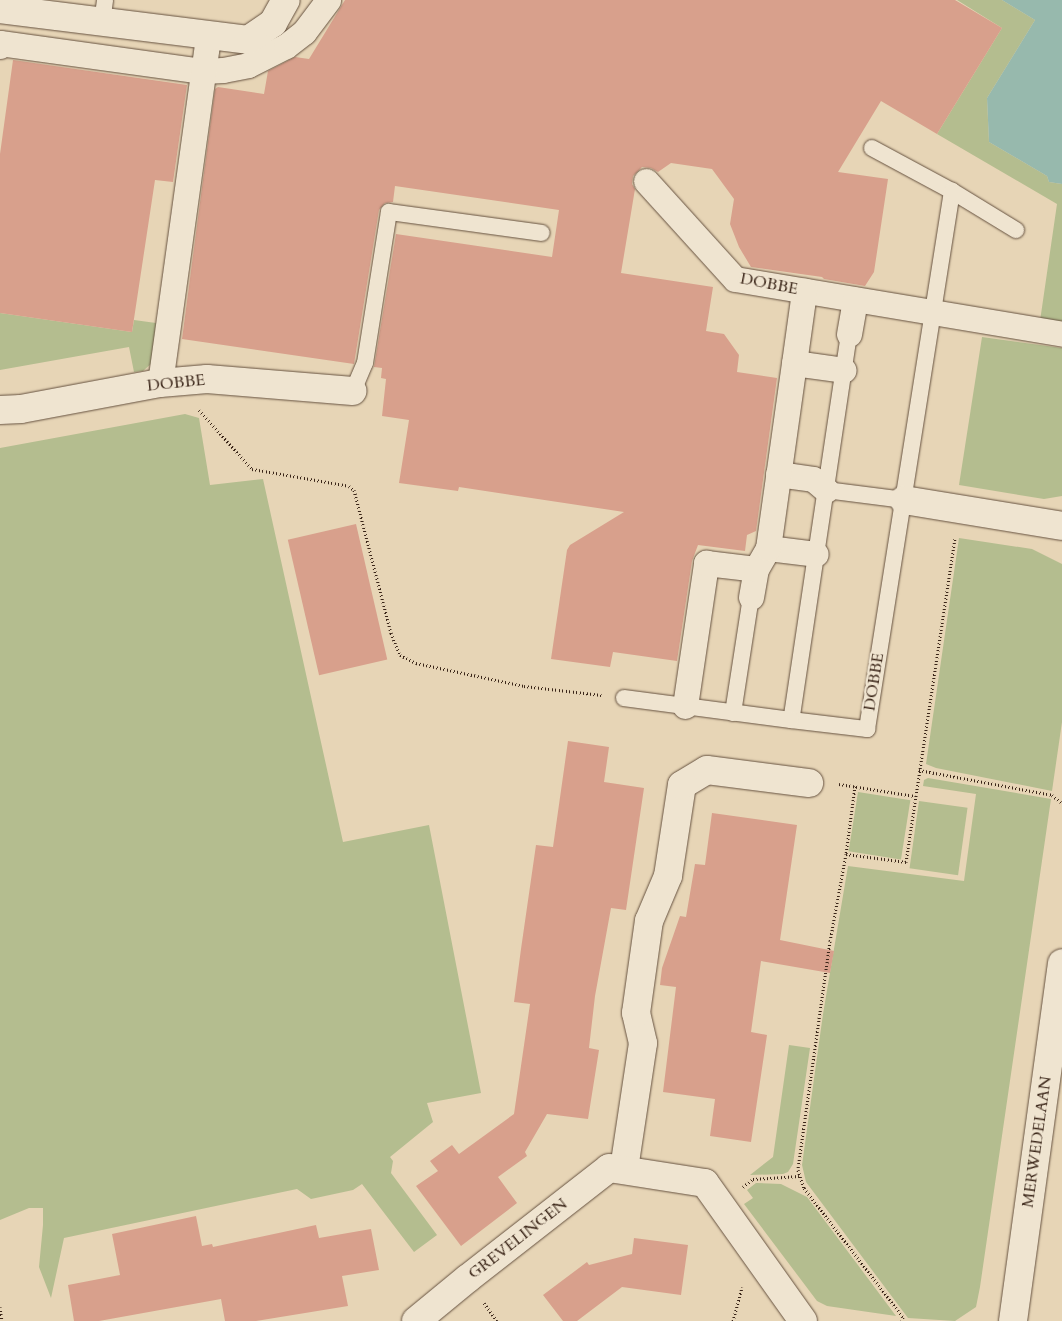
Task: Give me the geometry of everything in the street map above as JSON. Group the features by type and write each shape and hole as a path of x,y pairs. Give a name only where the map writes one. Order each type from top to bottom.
{"street":[{"path":"0,46 0,43 203,70 223,70 248,64 263,51 273,23 286,0"},
{"path":"0,9 104,11 263,51 286,46 304,32 328,0"},
{"path":"160,383 208,37"},
{"name":"DOBBE","path":"646,181 735,279 1062,334"},
{"path":"751,597 756,569 768,548 804,291"},
{"path":"849,334 855,300"},
{"path":"794,363 844,370"},
{"name":"DOBBE","path":"0,410 21,408 160,383 207,379 353,390"},
{"path":"778,474 813,478 826,490"},
{"path":"904,500 1062,526"},
{"path":"768,548 816,554"},
{"path":"685,706 706,563 756,569"},
{"path":"624,1170 643,1042 636,1013 645,949 650,921 668,876 682,785 707,770 809,783"},
{"name":"MERWEDELAAN","path":"1013,1321 1062,963"},
{"name":"GREVELINGEN","path":"416,1321 467,1278 609,1168 705,1183 803,1321"}],"lane":[{"path":"872,148 952,191 1016,230"},
{"name":"DOBBE","path":"624,698 866,730 952,191"},
{"path":"353,390 365,363 389,212 542,233"},
{"path":"791,720 849,334"},
{"path":"826,490 904,500"},
{"path":"733,713 751,597"}],"path":[{"path":"197,408 252,469 350,486 354,490 391,633 400,655 416,662 524,686 624,698"},
{"path":"846,854 906,862 955,537 955,508"},
{"path":"919,770 1052,796 1062,803"},
{"path":"839,784 915,796"},
{"path":"855,786 798,1157 799,1176 804,1188 903,1318 902,1321"},
{"path":"719,1204 753,1179 799,1176"},
{"path":"0,1307 2,1321"}],"green space":[{"path":"957,0 1002,0 1035,20 987,98 989,142 1047,176 1049,182 1062,184 1062,324 1040,321 1057,204 937,134 1002,28"},
{"path":"0,313 132,332 134,320 156,323 152,363 143,371 134,372 129,347 0,370"},
{"path":"982,337 1062,348 1062,496 1044,499 959,485"},
{"path":"185,414 199,418 210,485 263,479 343,842 429,825 481,1093 427,1103 433,1122 390,1157 393,1161 391,1173 437,1235 414,1252 362,1184 353,1190 311,1199 297,1189 64,1238 51,1298 39,1267 43,1208 29,1208 0,1220 0,448"},
{"path":"959,538 1032,549 1062,564 1062,722 1052,791 936,768 926,764"},
{"path":"928,778 1051,799 980,1287 976,1307 955,1321 908,1318 806,1182 802,1165 823,1014 848,866 964,881 976,794 923,786 924,780"},
{"path":"858,792 910,800 901,860 849,851"},
{"path":"919,801 968,808 958,875 910,868"},
{"path":"789,1045 810,1048 793,1164 788,1172 783,1174 750,1175 773,1157"},
{"path":"756,1183 781,1184 807,1197 896,1316 827,1306 817,1301 744,1204 753,1198 747,1190"}],"water":[{"path":"1002,0 1062,0 1062,184 1049,182 1047,176 989,142 987,98 1035,20"}],"building":[{"path":"345,0 955,0 1002,28 937,134 881,101 838,172 888,179 874,272 865,286 824,279 822,277 751,267 739,247 730,224 734,199 712,169 671,163 658,172 651,168 642,167 633,176 632,184 635,189 621,273 713,287 706,331 724,334 739,355 737,372 777,378 756,531 747,535 745,551 698,545 692,561 677,661 613,652 610,667 551,659 567,550 570,545 624,512 459,487 458,491 399,483 409,420 382,416 386,379 381,378 382,368 374,367 396,234 552,257 559,210 395,186 393,202 385,203 379,210 354,364 182,339 215,89 218,87 264,94 268,71 295,57 309,59"},
{"path":"13,60 187,85 173,182 155,180 132,332 0,313 0,154"},
{"path":"356,524 387,659 319,675 288,540"},
{"path":"568,741 609,747 604,782 644,788 626,910 611,908 595,996 589,1048 599,1050 588,1119 547,1114 525,1152 527,1156 498,1177 517,1203 461,1246 416,1186 438,1171 430,1161 452,1145 459,1154 514,1114 530,1004 514,1002 536,845 553,847"},
{"path":"712,813 797,825 780,940 834,951 830,973 761,961 751,1032 767,1035 751,1142 710,1136 715,1099 663,1092 676,987 660,985 662,968 680,916 686,917 695,864 705,865"},
{"path":"196,1216 202,1246 212,1244 213,1247 316,1225 319,1238 371,1229 379,1270 342,1276 348,1306 256,1321 225,1321 221,1299 99,1321 74,1321 68,1285 120,1275 112,1234"},
{"path":"634,1238 688,1245 681,1295 622,1287 577,1321 563,1321 543,1295 587,1262 589,1265 632,1254"}]}
